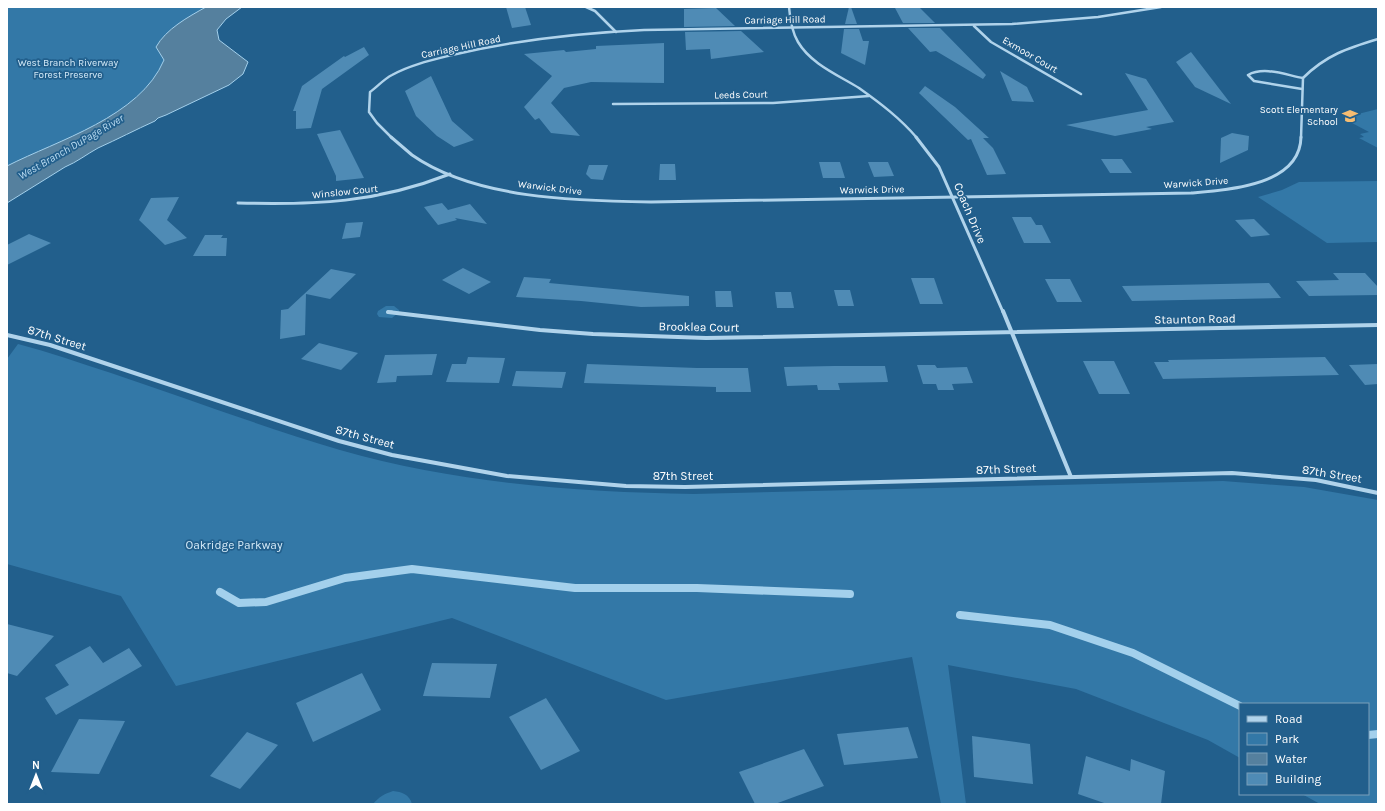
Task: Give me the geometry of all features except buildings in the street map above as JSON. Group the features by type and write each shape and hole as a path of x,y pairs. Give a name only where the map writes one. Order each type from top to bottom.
{"street":[{"path":"586,7 595,12 616,32"},
{"name":"Coach Drive","path":"789,7 795,40 811,59 869,96 897,117 924,146 939,166 954,197 1012,332 1071,477"},
{"name":"Carriage Hill Road","path":"411,66 449,56 517,43 616,32 974,26 1066,20 1115,15 1161,7"},
{"name":"Exmoor Court","path":"974,26 991,42 1081,94"},
{"path":"1302,89 1254,81 1248,76 1253,72 1264,72 1303,78 1317,63 1327,57 1378,39"},
{"name":"Warwick Drive","path":"411,66 388,77 374,86 368,96 367,108 371,115 379,126 401,147 438,169 476,183 510,191 558,198 608,202 1191,193 1229,190 1270,178 1286,168 1298,154 1301,143 1303,78"},
{"name":"Leeds Court","path":"613,104 795,102 869,96"},
{"name":"Winslow Court","path":"238,203 306,204 359,200 406,191 450,174"},
{"name":"Brooklea Court","path":"388,312 540,330 667,337 706,338 1012,332"},
{"name":"Staunton Road","path":"1012,332 1378,325"},
{"name":"87th Street","path":"7,335 50,346 339,442 392,455 507,476 618,486 686,487 1232,473 1316,480 1378,493"}],"green space":[{"name":"West Branch Riverway Forest Preserve","path":"7,7 206,7 171,29 160,41 156,47 164,60 152,80 137,97 96,125 73,137 7,166"},
{"path":"1378,109 1378,148 1359,138 1364,137 1360,134 1369,132 1352,123 1346,117"},
{"path":"1378,181 1378,242 1327,243 1258,197 1282,190 1299,182"},
{"path":"386,306 394,306 399,310 399,312 392,318 379,317 377,314 378,311"},
{"name":"Oakridge Parkway","path":"18,344 111,373 340,450 427,471 516,484 605,491 694,494 1223,481 1304,487 1378,500 1378,804 1320,804 1304,795 1369,795 1369,703 1239,703 1239,757 1208,740 1076,689 948,665 966,804 941,804 912,657 666,700 452,618 176,686 121,596 7,564 7,359"},
{"path":"393,791 405,794 412,804 373,804 377,799"}],"water":[{"name":"West Branch DuPage River","path":"206,7 242,7 226,19 217,30 219,40 248,62 243,74 229,85 98,148 7,203 7,166 96,125 137,97 152,80 164,60 156,47 160,41 171,29"}],"waterway":[{"path":"220,592 239,603 266,602 345,578 412,569 575,588 697,588 850,594"},
{"path":"960,615 1050,625 1133,653 1239,706"},
{"path":"1369,735 1378,734"}],"place":[{"name":"Scott Elementary School","path":"1350,116"}]}
